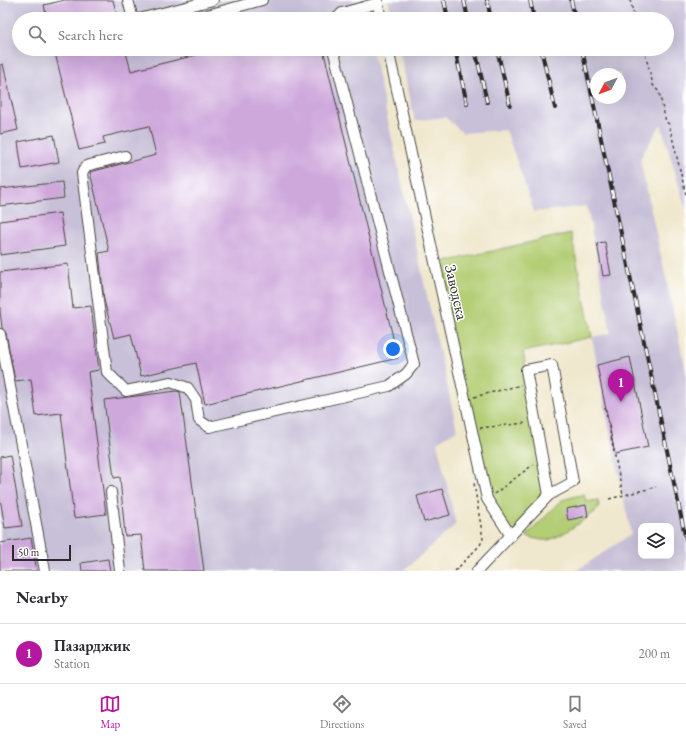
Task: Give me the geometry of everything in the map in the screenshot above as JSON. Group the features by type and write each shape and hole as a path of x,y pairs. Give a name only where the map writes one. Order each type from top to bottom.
{"street":[{"path":"128,0 131,12"},
{"path":"166,12 212,0"},
{"path":"218,12 262,0"},
{"path":"345,12 378,1 380,12"},
{"path":"125,156 86,166 82,173 107,372 126,391 170,382 188,388 196,400 199,420 209,427 389,386 406,374 414,364 335,56"},
{"name":"Заводска","path":"390,56 487,499 511,536"},
{"path":"0,334 3,368 45,571"},
{"path":"477,571 549,495 573,482 552,365 526,370 549,495"},
{"path":"111,492 120,571"}],"path":[{"path":"630,0 633,12"},
{"path":"646,56 653,85 659,92 686,195"},
{"path":"466,399 528,383"},
{"path":"604,408 623,495"},
{"path":"472,428 536,422"},
{"path":"487,499 542,458"},
{"path":"455,571 480,545 483,539 474,484 480,464"},
{"path":"609,499 656,487"}],"shaded area":[{"path":"0,0 361,0 364,12 12,12 12,56 374,56 457,430 437,442 456,524 403,571 0,571"},
{"path":"388,0 686,0 686,210 661,124 640,159 686,371 686,571 576,571 631,534 592,337 611,333 587,206 534,212 506,130 463,133 445,117 415,121 401,56 674,56 674,12 391,12"}],"green space":[{"path":"571,233 592,337 523,352 549,495 511,536 487,499 435,264"},
{"path":"584,494 586,502 598,500 599,506 596,511 586,519 553,539 539,540 526,536 562,500"}],"building":[{"path":"65,0 113,0 116,12 46,12 44,5"},
{"path":"56,56 127,56 131,71 192,56 325,56 398,358 205,404 196,363 141,376 131,334 114,338 104,300 99,253 109,251 90,172 156,155 149,126 103,137 105,144 79,150"},
{"path":"3,64 18,130 0,134 0,65"},
{"path":"54,135 59,162 22,169 18,142"},
{"path":"62,182 64,198 0,206 0,189"},
{"path":"60,213 65,246 0,255 0,221"},
{"path":"605,242 611,275 603,276 597,243"},
{"path":"68,264 73,308 91,306 99,370 88,372 106,514 74,518 61,413 36,416 31,379 15,381 6,333 2,328 0,311 0,272"},
{"path":"630,357 648,447 615,454 597,365"},
{"path":"177,391 180,392 204,571 145,571 141,535 125,536 120,477 114,478 104,400"},
{"path":"10,455 22,526 5,528 0,498 0,457"},
{"path":"442,489 450,515 424,522 417,496"},
{"path":"586,505 588,516 568,520 566,509"},
{"path":"31,538 37,571 0,571 0,543"},
{"path":"108,559 110,571 82,571 81,563"}],"railway":[{"path":"444,0 447,12"},
{"path":"464,0 467,12"},
{"path":"487,0 490,12"},
{"path":"530,0 533,12"},
{"path":"571,0 574,12"},
{"path":"457,56 467,104"},
{"path":"477,56 487,102"},
{"path":"499,56 510,105"},
{"path":"543,56 555,108"},
{"path":"583,56 686,540"}],"place":[{"name":"Пазарджик","path":"621,402"}]}
